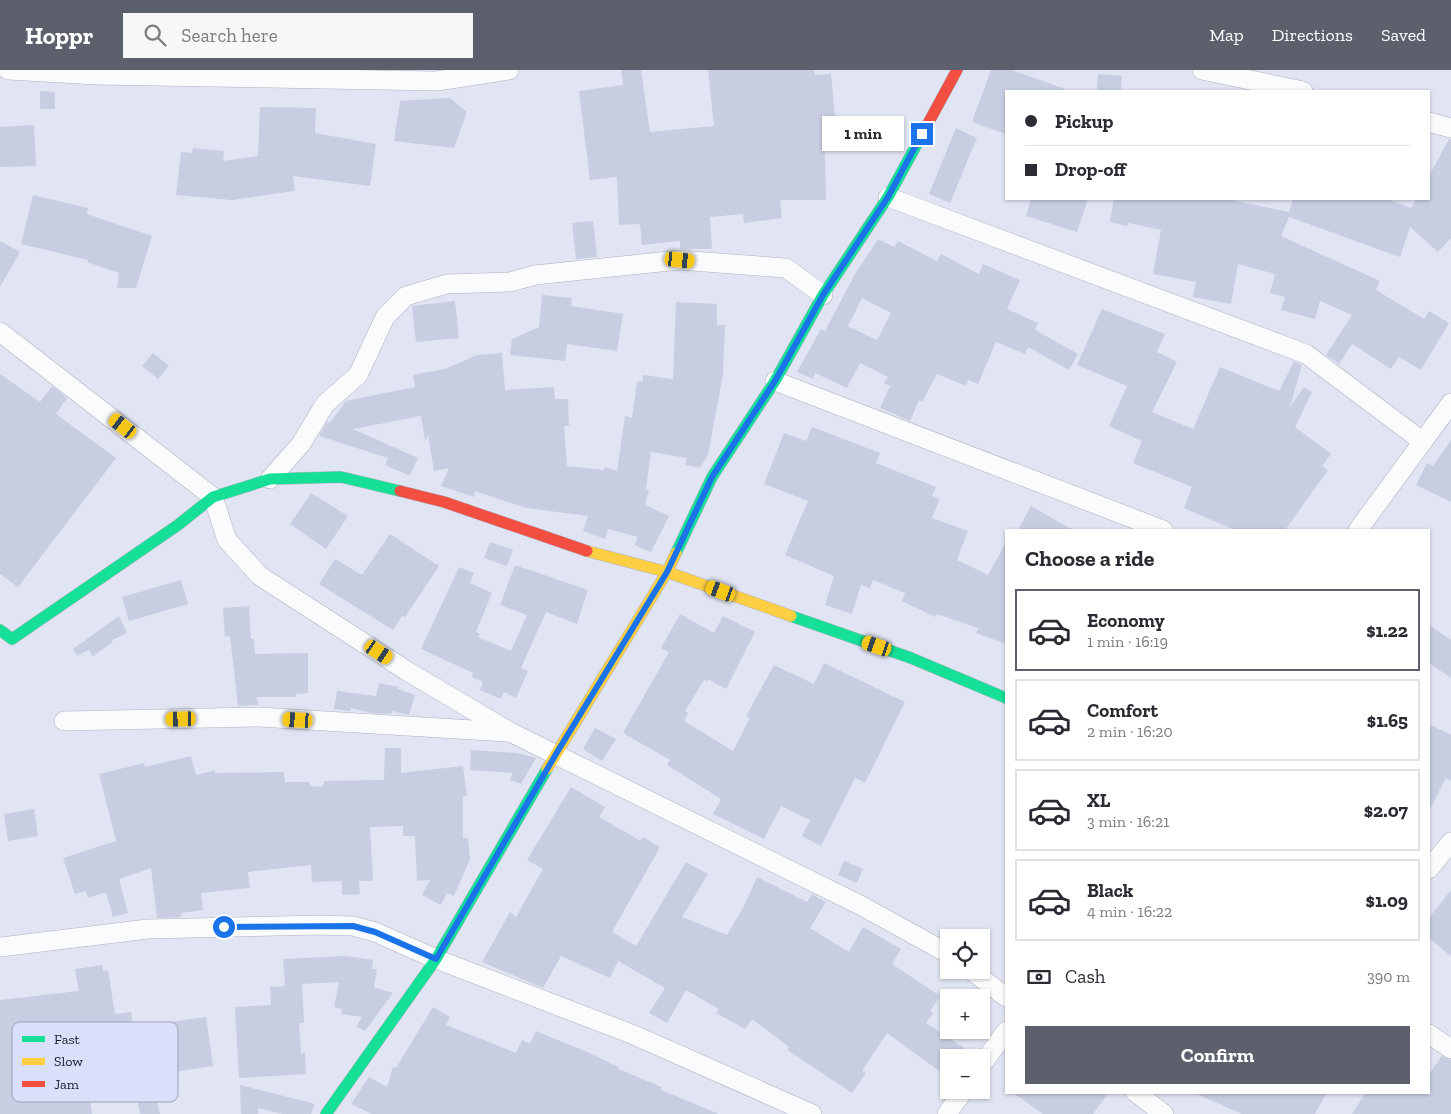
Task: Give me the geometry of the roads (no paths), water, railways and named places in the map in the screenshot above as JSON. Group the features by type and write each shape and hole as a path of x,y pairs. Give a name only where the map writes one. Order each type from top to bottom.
{"street":[{"path":"8,70 97,75 437,81 510,70"},
{"path":"326,1114 366,1055 436,959 556,754 667,572 712,477 775,381 823,295 888,197 957,70"},
{"path":"1202,70 1298,90"},
{"path":"1430,122 1451,128"},
{"path":"888,197 1306,354 1422,441"},
{"path":"270,479 301,444 325,404 358,375 385,318 406,296 447,284 510,282 544,274 680,260 786,268 823,295"},
{"path":"0,332 213,497 227,540 260,576 407,671 510,732 860,905 940,949"},
{"path":"775,381 1160,529"},
{"path":"1359,529 1451,403"},
{"path":"4,639 178,525 213,497 270,479 341,477 444,502 570,546 667,572 910,658 1005,698"},
{"path":"64,721 259,717 510,732"},
{"path":"1430,868 1451,842"},
{"path":"0,947 148,929 353,926 375,932 436,959 634,1035 812,1114"},
{"path":"983,979 1005,996"},
{"path":"990,1053 1005,1032"},
{"path":"1430,1035 1451,1050"},
{"path":"1138,1094 1164,1114"},
{"path":"947,1114 958,1099"}]}
